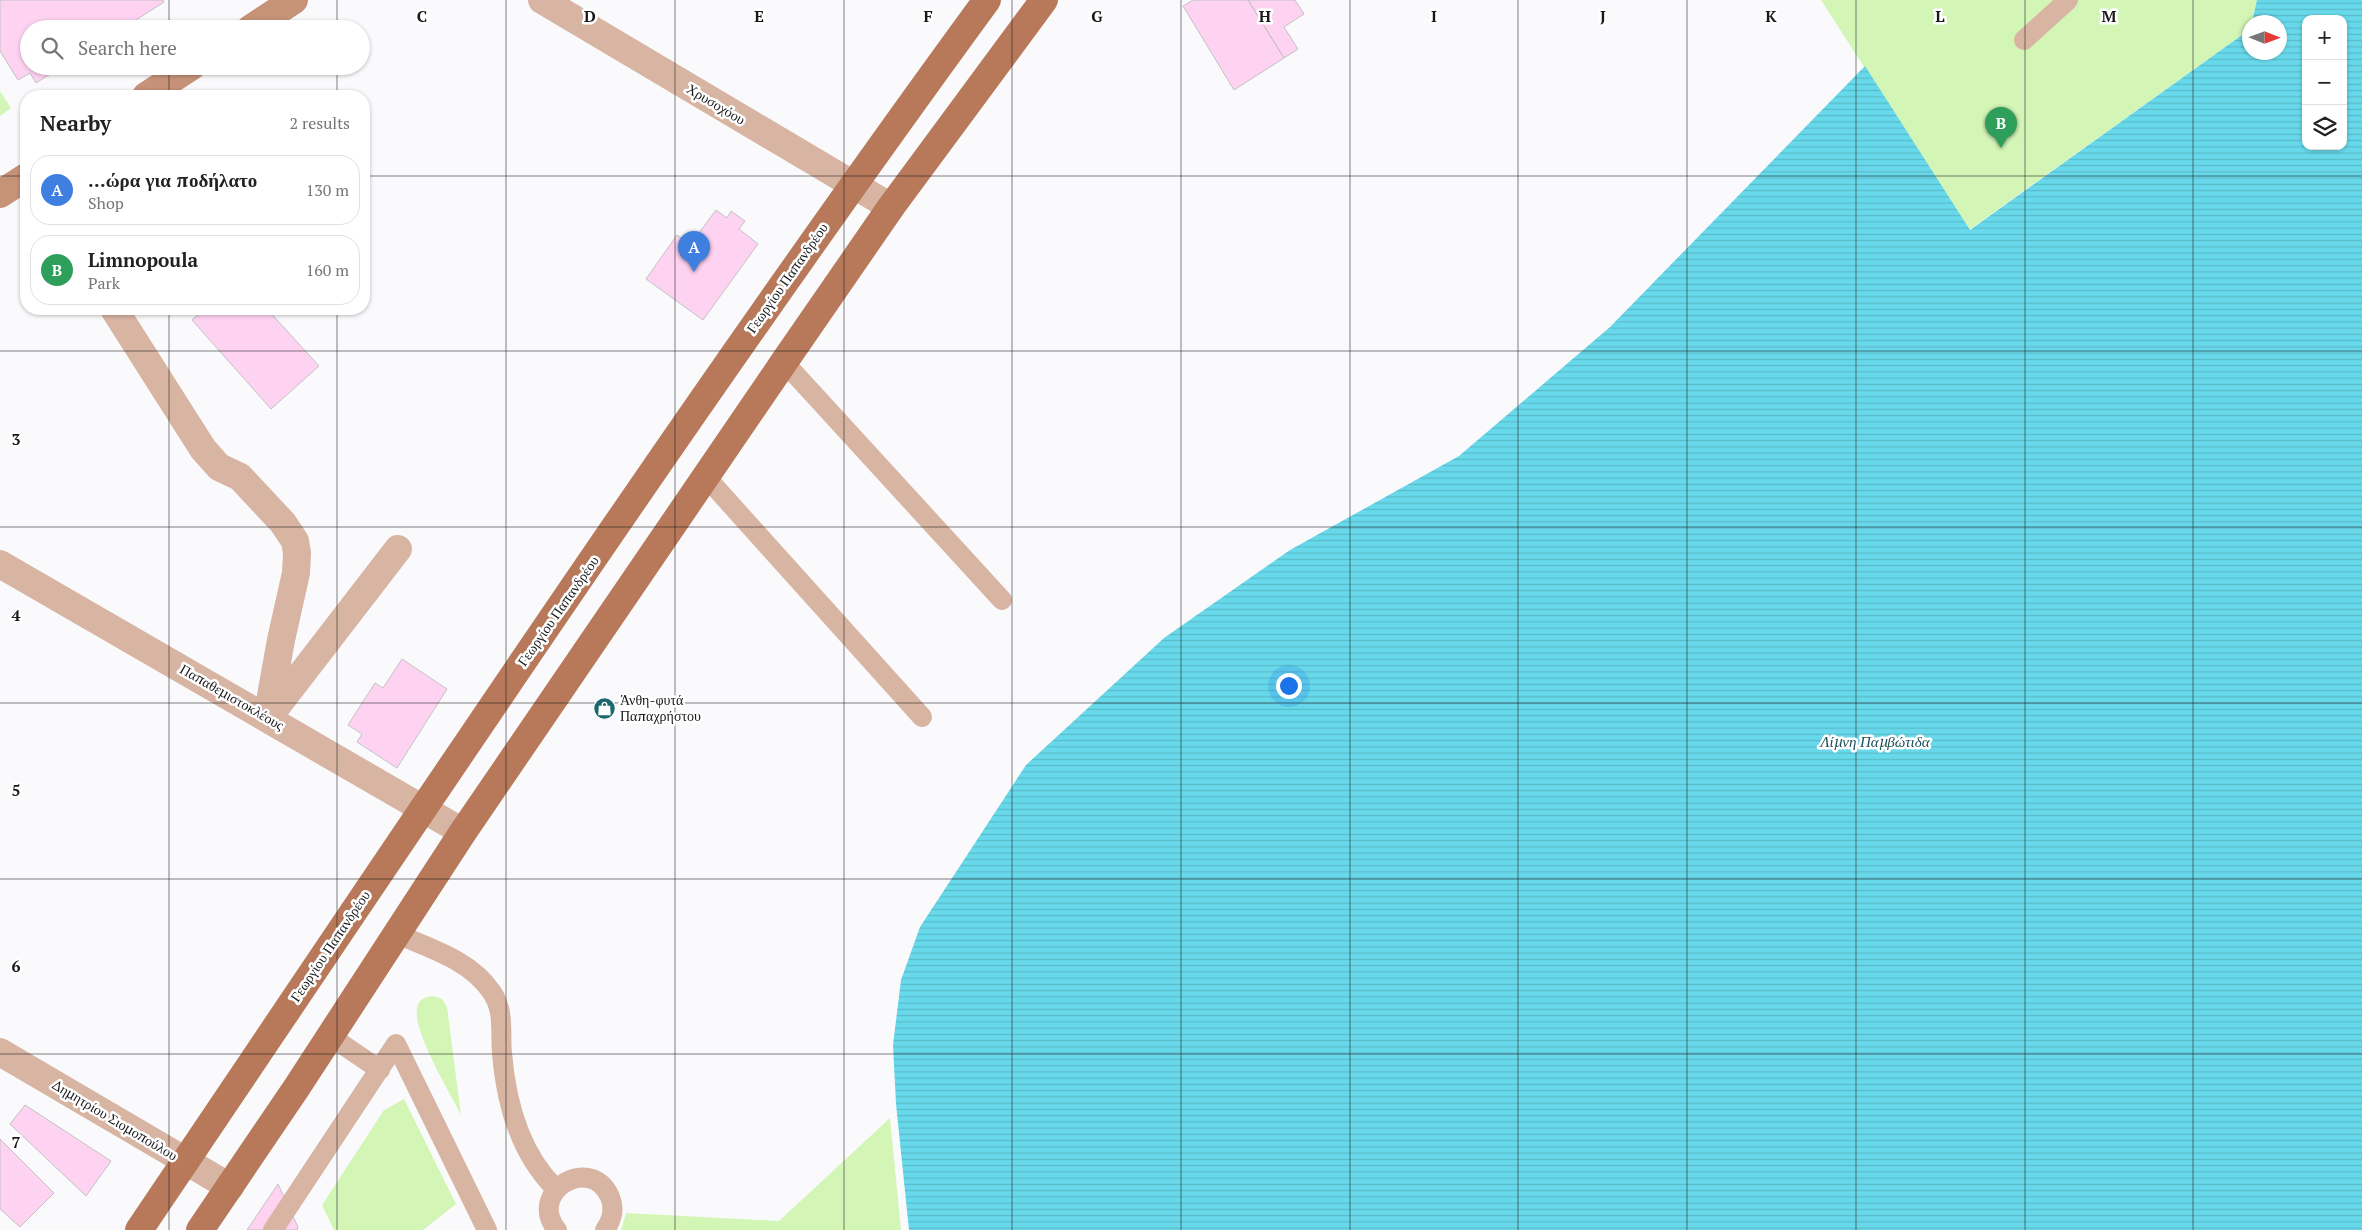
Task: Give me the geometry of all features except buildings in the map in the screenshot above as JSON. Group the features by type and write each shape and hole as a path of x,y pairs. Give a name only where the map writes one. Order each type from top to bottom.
{"main road":[{"path":"264,20 294,0"},
{"name":"Γεωργίου Παπανδρέου","path":"139,1230 422,808 852,184 987,0"},
{"path":"200,1230 330,1036 463,832 784,362 891,207 1044,0"},
{"path":"155,90 178,75"},
{"path":"0,194 20,181"}],"street":[{"name":"Χρυσοχόου","path":"542,0 891,207"},
{"path":"117,315 203,449 219,467 240,477 283,523 295,541 298,553 296,573 281,640 267,718"},
{"path":"267,718 398,549"},
{"name":"Παπαθεμιστοκλέους","path":"0,564 463,832"},
{"name":"Δημητρίου Σιομοπούλου","path":"0,1052 230,1187"}],"lane":[{"path":"2024,40 2068,0"},
{"path":"784,362 1002,600"},
{"path":"706,477 922,717"},
{"path":"397,934 454,960 474,973 491,991 501,1014 503,1066 513,1114 531,1155 556,1189"},
{"path":"330,1036 380,1070"},
{"path":"273,1230 396,1044 487,1230"},
{"path":"557,1230 552,1224 549,1209 550,1199 556,1189 564,1182 577,1178 592,1179 601,1184 607,1192 612,1206 610,1221 605,1230"}],"green space":[{"path":"1821,0 2257,0 2254,15 2242,15 2242,35 1969,230"},
{"path":"0,91 11,108 0,116"},
{"path":"433,996 442,999 447,1007 461,1115 426,1047 417,1019 417,1009 420,1001"},
{"path":"404,1099 456,1204 423,1230 334,1230 322,1205 384,1110"},
{"path":"890,1118 901,1230 621,1230 626,1213 779,1221"}],"water":[{"name":"Λίμνη Παμβώτιδα","path":"2257,0 2362,0 2362,1230 909,1230 896,1104 893,1045 901,980 920,927 1026,765 1164,638 1290,550 1459,456 1610,327 1865,66 1970,230 2242,35 2242,60 2287,60 2287,15 2254,15"}],"place":[{"name":"Limnopoula","path":"2001,148"},
{"name":"...ώρα για ποδήλατο","path":"694,272"},
{"name":"Άνθη-φυτά Παπαχρήστου","path":"604,708"}]}
